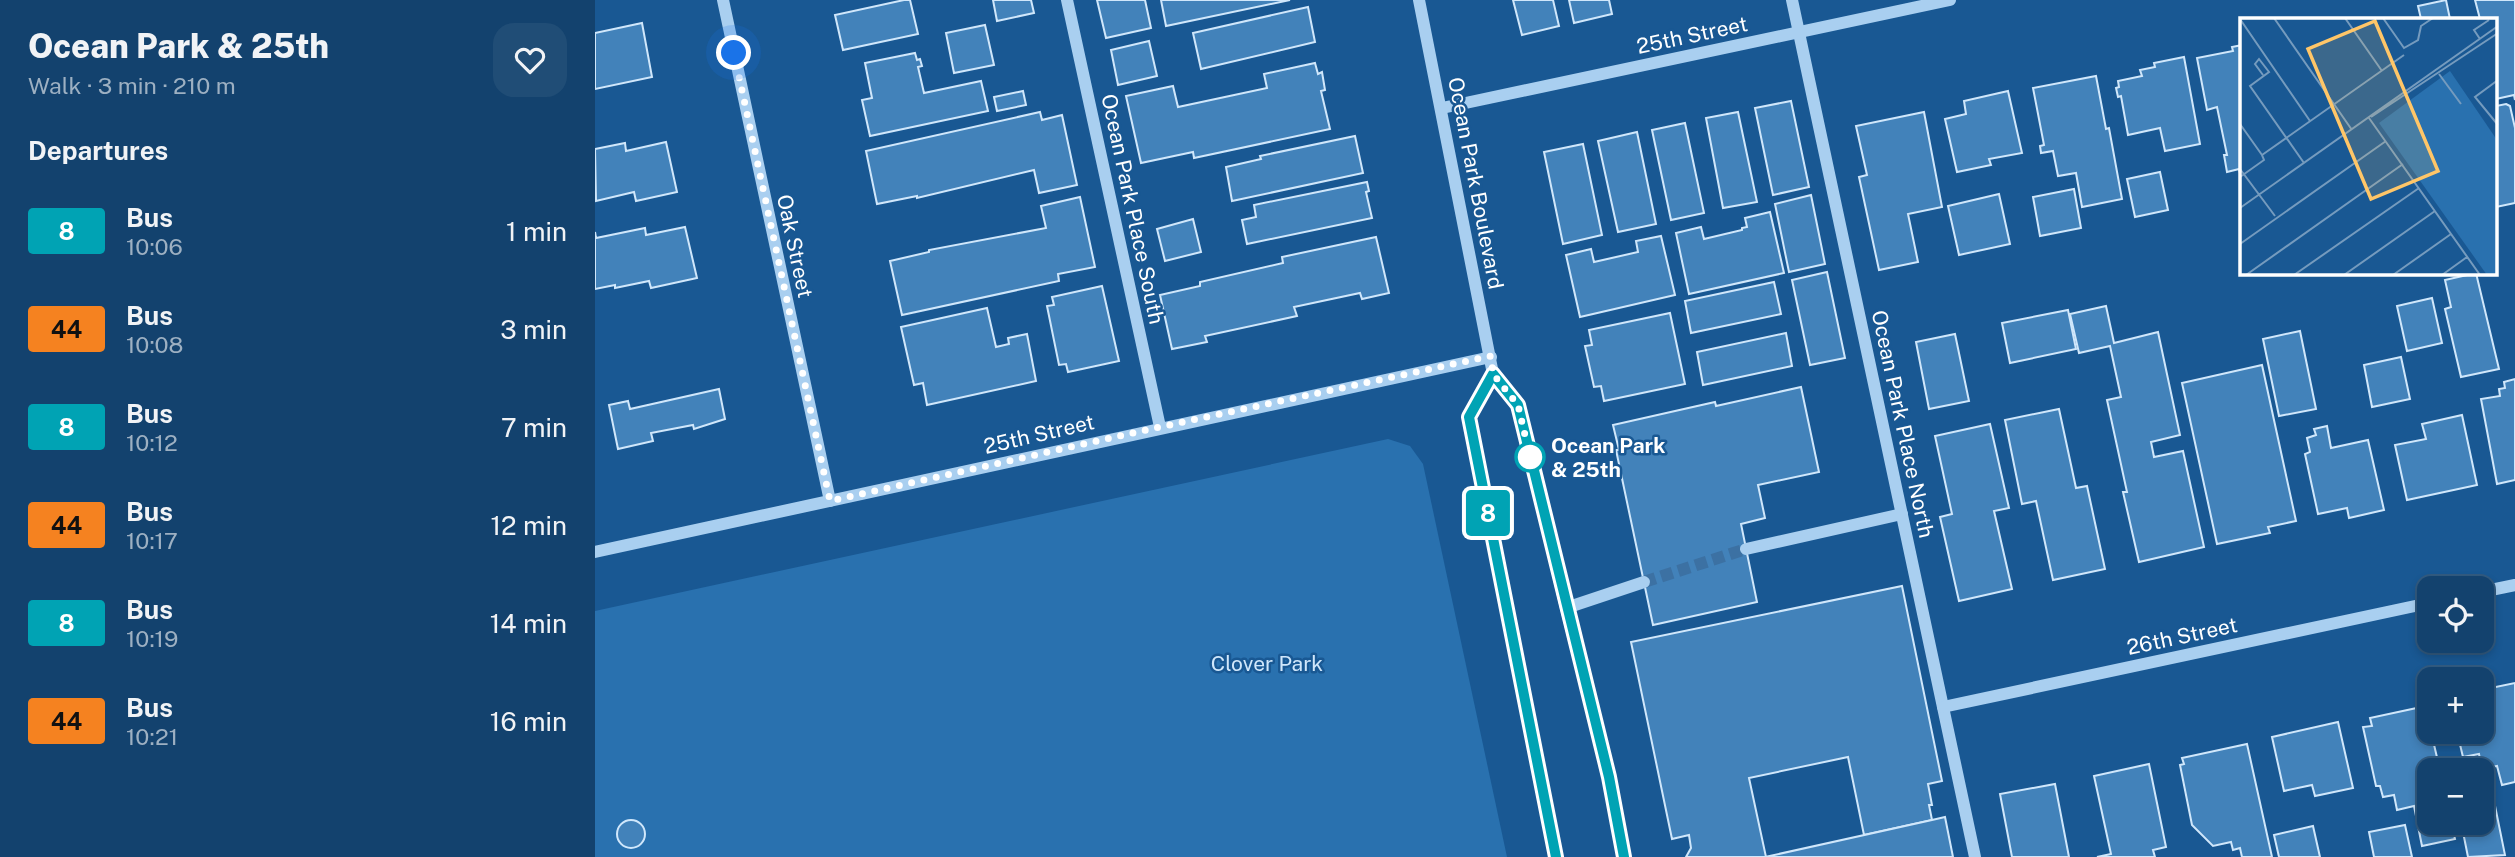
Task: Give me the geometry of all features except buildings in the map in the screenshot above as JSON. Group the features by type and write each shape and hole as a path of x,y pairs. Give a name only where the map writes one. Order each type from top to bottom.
{"street":[{"name":"Oak Street","path":"723,0 830,501"},
{"name":"Ocean Park Place South","path":"1067,0 1160,427"},
{"name":"Ocean Park Boulevard","path":"1419,0 1493,374"},
{"name":"Ocean Park Place North","path":"1792,0 1975,857"},
{"name":"25th Street","path":"1442,108 1951,0"},
{"name":"25th Street","path":"595,552 1491,356"},
{"path":"1556,857 1469,417 1493,374 1518,405 1609,777 1624,857"},
{"path":"1746,549 1902,514"},
{"path":"1566,608 1644,582"},
{"path":"2494,589 2515,585"},
{"name":"26th Street","path":"1943,707 2417,606"}],"green space":[{"name":"Clover Park","path":"1388,439 1410,446 1423,464 1507,857 595,857 595,611"}],"tunnel":[{"path":"1644,582 1746,549"}],"bus line":[{"name":"8","path":"1556,857 1469,417 1493,374 1518,405 1609,777 1624,857"}],"place":[{"name":"Ocean Park & 25th","path":"1530,457"}],"route":[{"path":"734,53 830,501 1491,356 1493,374 1518,405 1530,457"}]}
